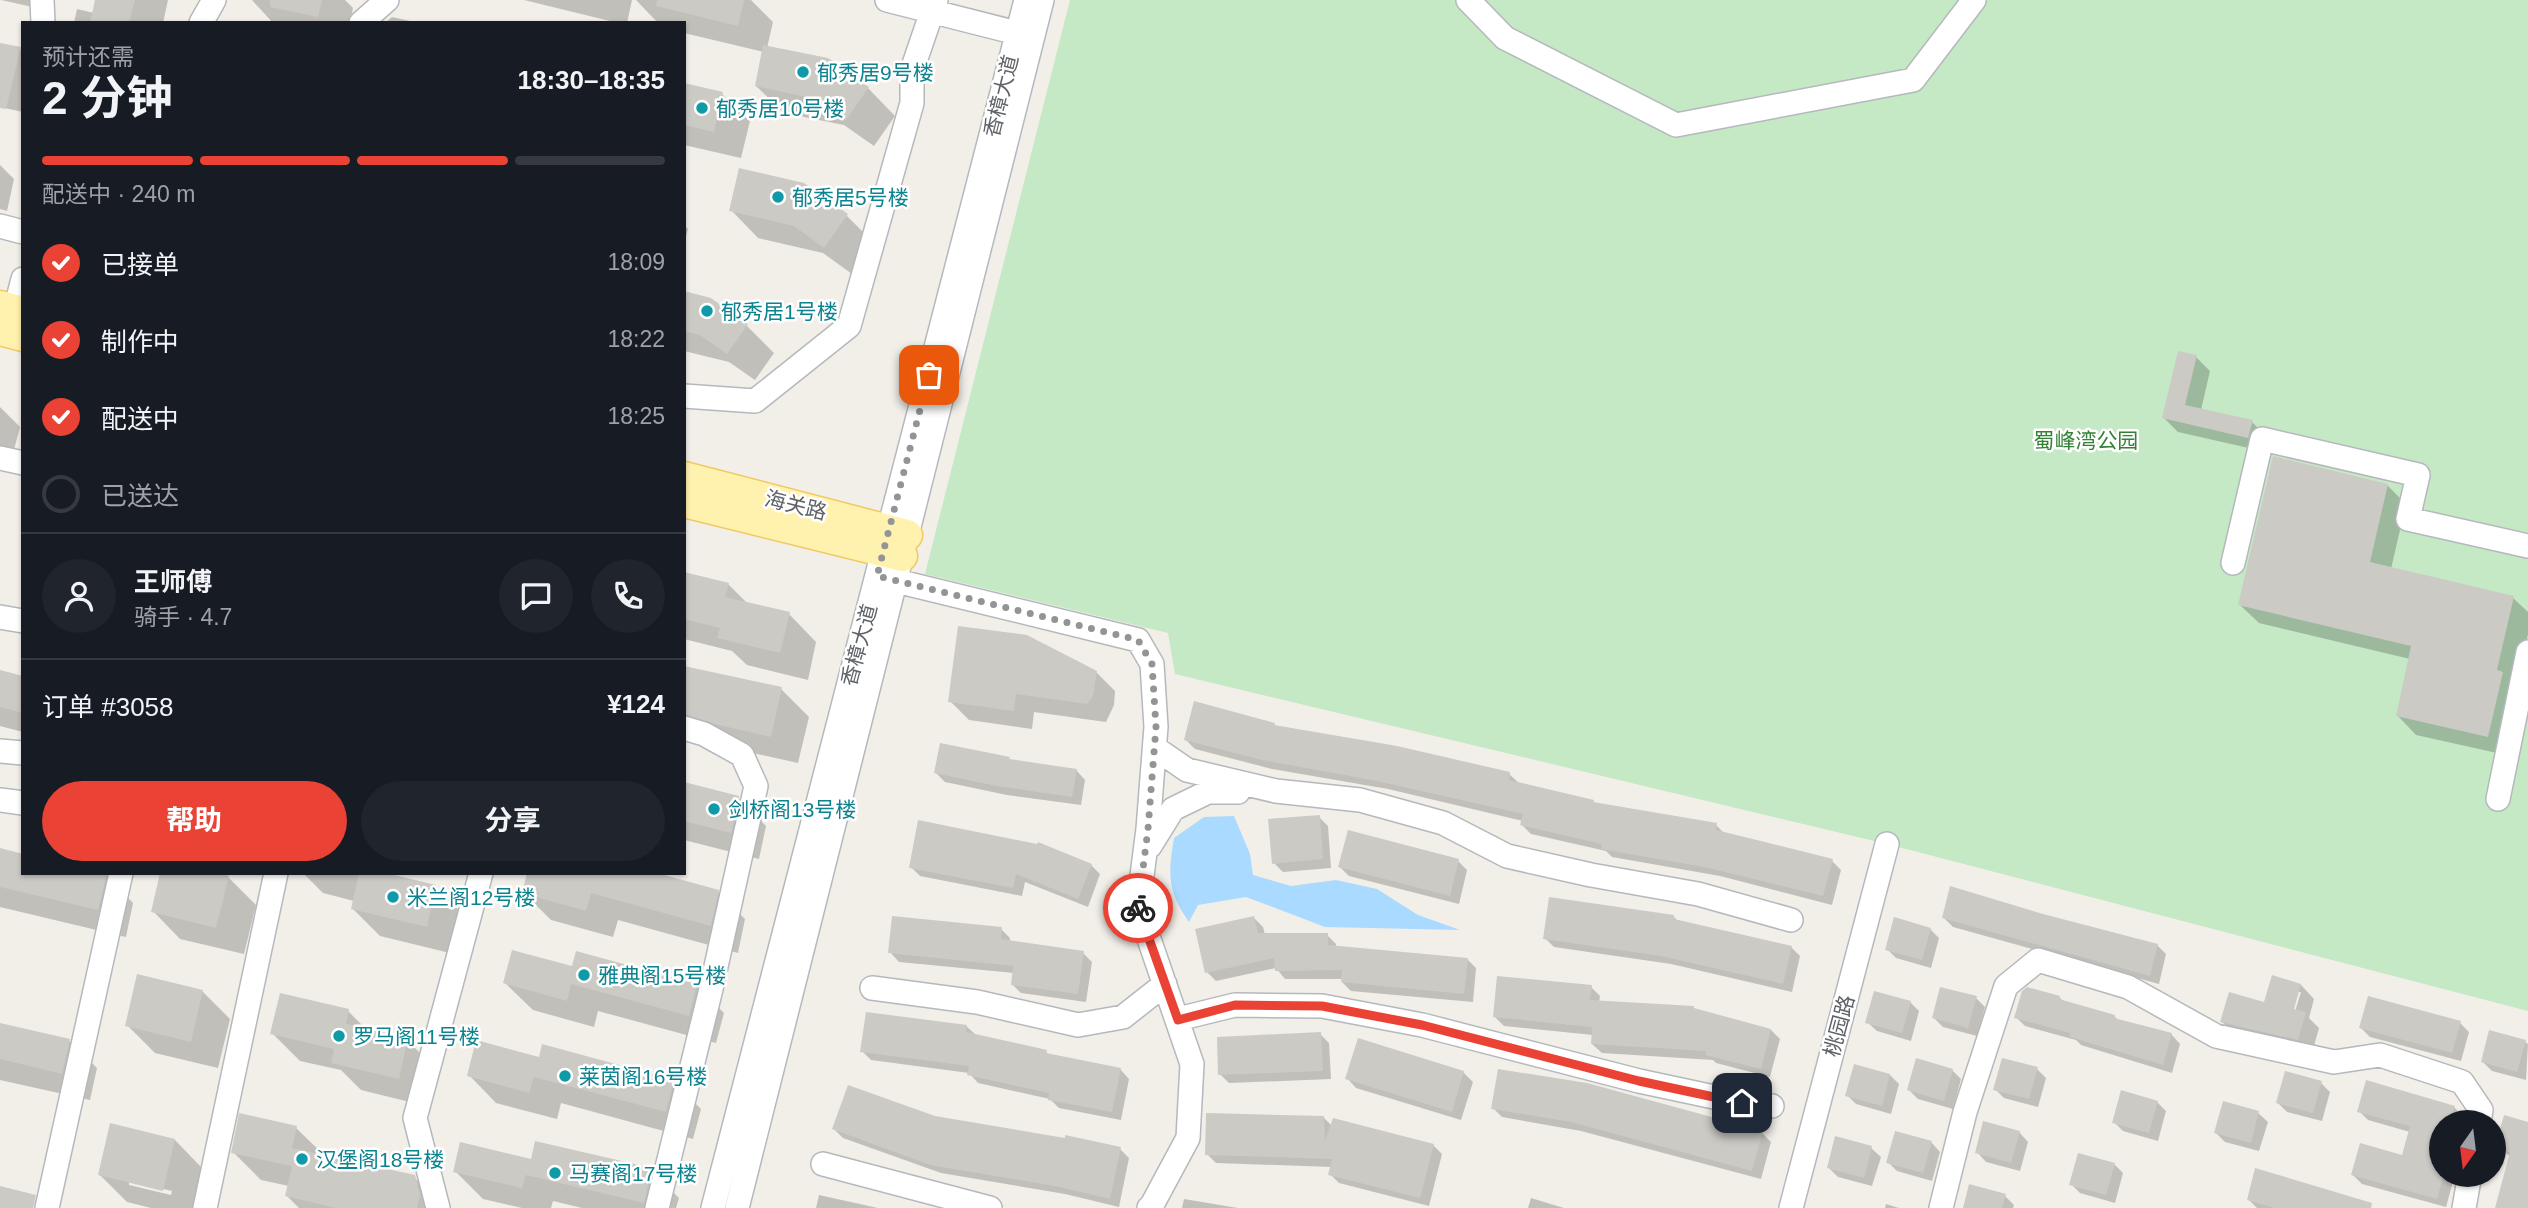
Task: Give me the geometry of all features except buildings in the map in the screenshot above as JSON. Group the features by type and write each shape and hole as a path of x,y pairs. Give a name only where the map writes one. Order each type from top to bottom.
{"main road":[{"name":"海关路","path":"686,478 892,554"},
{"name":"海关路","path":"686,502 892,554"}],"street":[{"path":"42,0 43,21"},
{"path":"202,21 214,0"},
{"path":"363,21 387,0"},
{"path":"887,0 934,6 1017,33"},
{"name":"香樟大道","path":"737,1208 1026,0"},
{"name":"香樟大道","path":"713,1208 1042,0"},
{"path":"1468,0 1505,38 1675,125 1913,80 1974,0"},
{"path":"686,396 755,401 849,326 912,103 912,69 934,6"},
{"path":"0,226 21,231"},
{"path":"12,321 21,287"},
{"path":"2233,563 2262,439 2418,475 2408,519 2528,546"},
{"path":"0,458 21,463"},
{"path":"892,554 1138,640 1152,664 1155,748 1138,907 1192,1064 1188,1138 1149,1208"},
{"path":"0,617 21,621"},
{"path":"2498,799 2528,652"},
{"path":"657,1208 711,989 756,786 742,755 704,734 686,729"},
{"path":"1155,748 1187,770 1276,792"},
{"path":"0,751 21,753"},
{"path":"1145,855 1173,809 1208,792 1276,792 1360,800 1443,823 1507,856 1591,875 1698,894 1791,920"},
{"path":"0,800 21,803"},
{"name":"桃园路","path":"1791,1208 1887,844"},
{"path":"47,1208 121,875"},
{"path":"205,1208 276,875"},
{"path":"438,1208 415,1118 480,875"},
{"path":"1941,1208 1965,1112 2006,986 2038,960 2128,986 2216,1036 2334,1062 2380,1055 2462,1082 2481,1110"},
{"path":"872,988 977,1002 1078,1025 1123,1017 1166,984"},
{"path":"1178,1020 1235,1005 1322,1006 1422,1025 1639,1081 1742,1103 1772,1106"},
{"path":"823,1164 990,1208"},
{"path":"2464,1208 2468,1187"}],"green space":[{"name":"蜀峰湾公园","path":"1070,0 2528,0 2528,1011 1887,844 1175,674 1168,633 925,574"}],"water":[{"path":"1234,816 1250,854 1253,875 1291,886 1336,880 1377,889 1418,915 1460,930 1325,927 1246,897 1198,905 1189,922 1177,901 1171,882 1174,838 1204,817"}],"way so far":[{"path":"929,375 877,576 1138,640 1152,664 1156,727 1148,829 1138,908"}],"place":[{"name":"郁秀居9号楼","path":"803,72"},
{"name":"郁秀居10号楼","path":"702,108"},
{"name":"郁秀居5号楼","path":"778,197"},
{"name":"郁秀居1号楼","path":"707,311"},
{"name":"剑桥阁13号楼","path":"714,809"},
{"name":"米兰阁12号楼","path":"393,897"},
{"name":"雅典阁15号楼","path":"584,975"},
{"name":"罗马阁11号楼","path":"339,1036"},
{"name":"莱茵阁16号楼","path":"565,1076"},
{"name":"汉堡阁18号楼","path":"302,1159"},
{"name":"马赛阁17号楼","path":"555,1173"}],"route":[{"path":"1138,908 1178,1020 1235,1005 1322,1006 1422,1025 1639,1081 1742,1103"}]}
